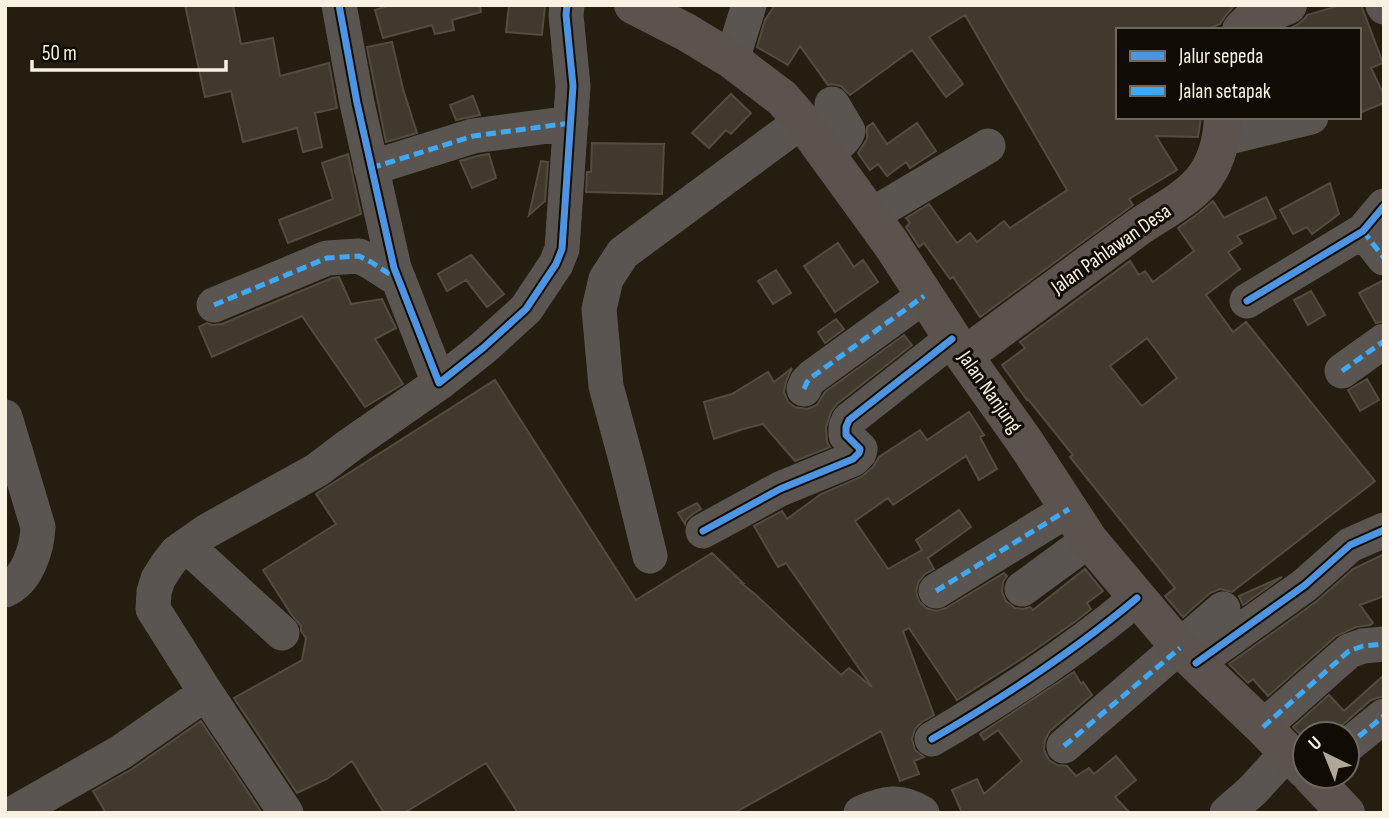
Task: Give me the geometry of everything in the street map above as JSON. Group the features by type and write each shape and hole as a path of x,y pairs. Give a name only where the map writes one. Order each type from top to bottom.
{"main road":[{"name":"Jalan Nanjung","path":"633,5 686,32 732,60 782,98 817,113 825,153 892,245 958,348 1079,524 1137,598 1188,655 1291,760"},
{"path":"1243,28 1250,22 1288,5"},
{"name":"Jalan Pahlawan Desa","path":"958,348 1186,197 1211,168 1222,128"}],"street":[{"path":"339,5 394,268 439,383"},
{"path":"286,813 153,609 158,579 177,552 207,531 317,471 439,383 526,309 555,264 562,248 573,86 567,5"},
{"path":"732,60 749,5"},
{"path":"650,556 606,386 599,309 606,279 623,253 817,113"},
{"path":"1222,128 1295,119"},
{"path":"371,168 473,136 571,122"},
{"path":"870,216 988,146"},
{"path":"1247,301 1377,232"},
{"path":"214,305 327,258 359,256 399,280"},
{"path":"804,389 811,377 924,296"},
{"path":"1342,371 1384,341"},
{"path":"703,531 780,489 853,459 860,449 846,435 849,421 958,348"},
{"path":"5,417 38,527 37,542 26,571 5,590"},
{"path":"1022,589 1079,524"},
{"path":"936,591 1079,524"},
{"path":"1064,746 1188,655 1305,585 1350,545 1384,530"},
{"path":"187,546 282,633"},
{"path":"932,739 985,708 1068,653 1137,598"},
{"path":"1188,655 1223,609"},
{"path":"1328,720 1349,651 1363,646 1384,645"},
{"path":"13,813 121,752 206,693"},
{"path":"1361,735 1384,716"},
{"path":"1227,813 1253,790 1291,783"},
{"path":"861,813 894,803 912,807 922,813"}],"building":[{"path":"185,5 233,5 241,44 273,38 280,76 329,63 337,108 315,113 322,147 303,152 297,128 243,142 231,91 205,97"},
{"path":"391,5 480,5 481,12 452,20 454,30 435,34 432,25 383,38 375,10"},
{"path":"509,5 545,5 542,35 506,32"},
{"path":"775,5 1235,5 1220,24 1210,28 1116,28 1116,119 1201,119 1198,137 1156,136 1177,170 1129,199 1133,205 980,317 953,277 950,279 924,243 919,247 906,227 910,223 906,218 929,204 957,243 970,233 977,242 1004,221 1010,228 1067,190 965,15 929,37 963,84 946,97 912,50 850,95 841,86 828,85 800,46 788,65 757,47 765,20"},
{"path":"1341,5 1361,5 1383,63 1371,68 1384,95 1384,103 1361,112 1361,28 1290,28 1307,15"},
{"path":"392,42 417,133 386,142 367,47"},
{"path":"731,94 751,113 731,134 726,130 709,148 692,133"},
{"path":"473,96 480,115 456,120 450,105"},
{"path":"873,123 887,144 917,123 936,151 910,168 906,162 887,176 878,164 870,170 858,153 867,139 867,127"},
{"path":"592,143 664,144 662,194 586,192 587,172 591,172"},
{"path":"348,154 361,214 288,243 279,220 333,199 322,163"},
{"path":"489,154 496,178 472,188 460,161"},
{"path":"541,161 548,162 545,201 529,215"},
{"path":"1330,183 1339,214 1312,234 1307,227 1293,234 1280,210"},
{"path":"1266,197 1276,218 1237,236 1242,243 1228,252 1240,269 1206,295 1233,332 1246,322 1375,481 1232,592 1220,589 1210,593 1183,617 1165,596 1175,588 1070,457 1073,455 1002,365 1025,348 1020,342 1130,261 1139,275 1145,271 1153,282 1194,251 1178,228 1213,201 1224,218","holes":["1147,338 1177,378 1142,406 1110,366"]},
{"path":"838,243 854,267 863,260 878,282 835,312 804,266"},
{"path":"471,255 504,294 487,307 466,280 447,291 438,274"},
{"path":"776,270 791,293 773,304 758,281"},
{"path":"339,277 351,304 382,299 396,328 375,339 403,384 365,407 302,316 212,357 199,327 207,323 222,324"},
{"path":"1384,280 1384,321 1376,323 1359,293"},
{"path":"1311,291 1325,315 1308,325 1294,300"},
{"path":"836,319 844,329 825,343 818,332"},
{"path":"904,335 912,345 837,404 831,412 826,427 830,447 795,461 763,424 714,439 704,402 732,394 768,372 774,382 792,368 784,392 788,402 795,407 807,409 817,405 825,392"},
{"path":"1367,379 1379,400 1360,411 1348,390"},
{"path":"495,380 636,600 712,553 841,675 849,668 872,687 786,563 778,567 754,526 782,511 787,519 821,494 861,477 873,467 879,457 920,430 927,440 969,412 984,435 980,437 997,469 979,480 966,456 893,505 888,498 855,521 888,569 922,550 916,540 959,510 971,527 928,558 934,569 919,581 916,591 919,601 926,608 936,611 946,608 1004,573 1007,576 1002,592 1006,601 1015,608 1030,607 1033,610 1085,569 1103,591 1087,603 1091,609 1076,621 957,700 909,628 903,631 934,715 915,729 912,739 915,750 924,757 914,761 919,774 900,781 881,731 734,813 518,813 486,763 404,813 384,813 352,761 327,779 297,793 234,698 302,660 306,638 301,626 263,570 336,524 316,494"},
{"path":"697,503 701,509 686,520 685,524 678,513"},
{"path":"1384,554 1384,596 1360,605 1373,623 1336,636 1268,696 1253,679 1248,683 1229,664 1317,601 1353,569"},
{"path":"1282,577 1243,605 1239,596"},
{"path":"1074,672 1092,695 1050,731 1044,750 1049,760 1057,765 1067,766 1076,776 1089,768 1094,774 1116,756 1136,780 1115,797 1130,813 962,813 952,790 977,779 984,794 1022,761 998,730 984,740 980,734"},
{"path":"1384,675 1384,696 1371,700 1348,720 1301,720 1329,695 1344,711"},
{"path":"201,721 260,810 255,813 106,813 93,791 132,769"}],"marked path":[{"path":"371,168 473,136 571,123"},
{"path":"1363,231 1384,258"},
{"path":"214,305 327,258 359,256 397,279"},
{"path":"804,389 812,377 924,296"},
{"path":"1342,371 1384,341"},
{"path":"936,591 1069,509"},
{"path":"1263,727 1349,651 1363,646 1384,644"},
{"path":"1064,746 1180,648"},
{"path":"1361,735 1384,716"}],"cycle path":[{"path":"339,5 357,103 394,268 439,383 526,309 556,264 562,249 573,86 567,5"},
{"path":"1247,301 1363,231 1384,206"},
{"path":"703,531 780,489 853,459 860,449 846,435 849,420 952,339"},
{"path":"1196,663 1305,585 1350,545 1384,530"},
{"path":"932,739 1037,673 1137,598"}]}
